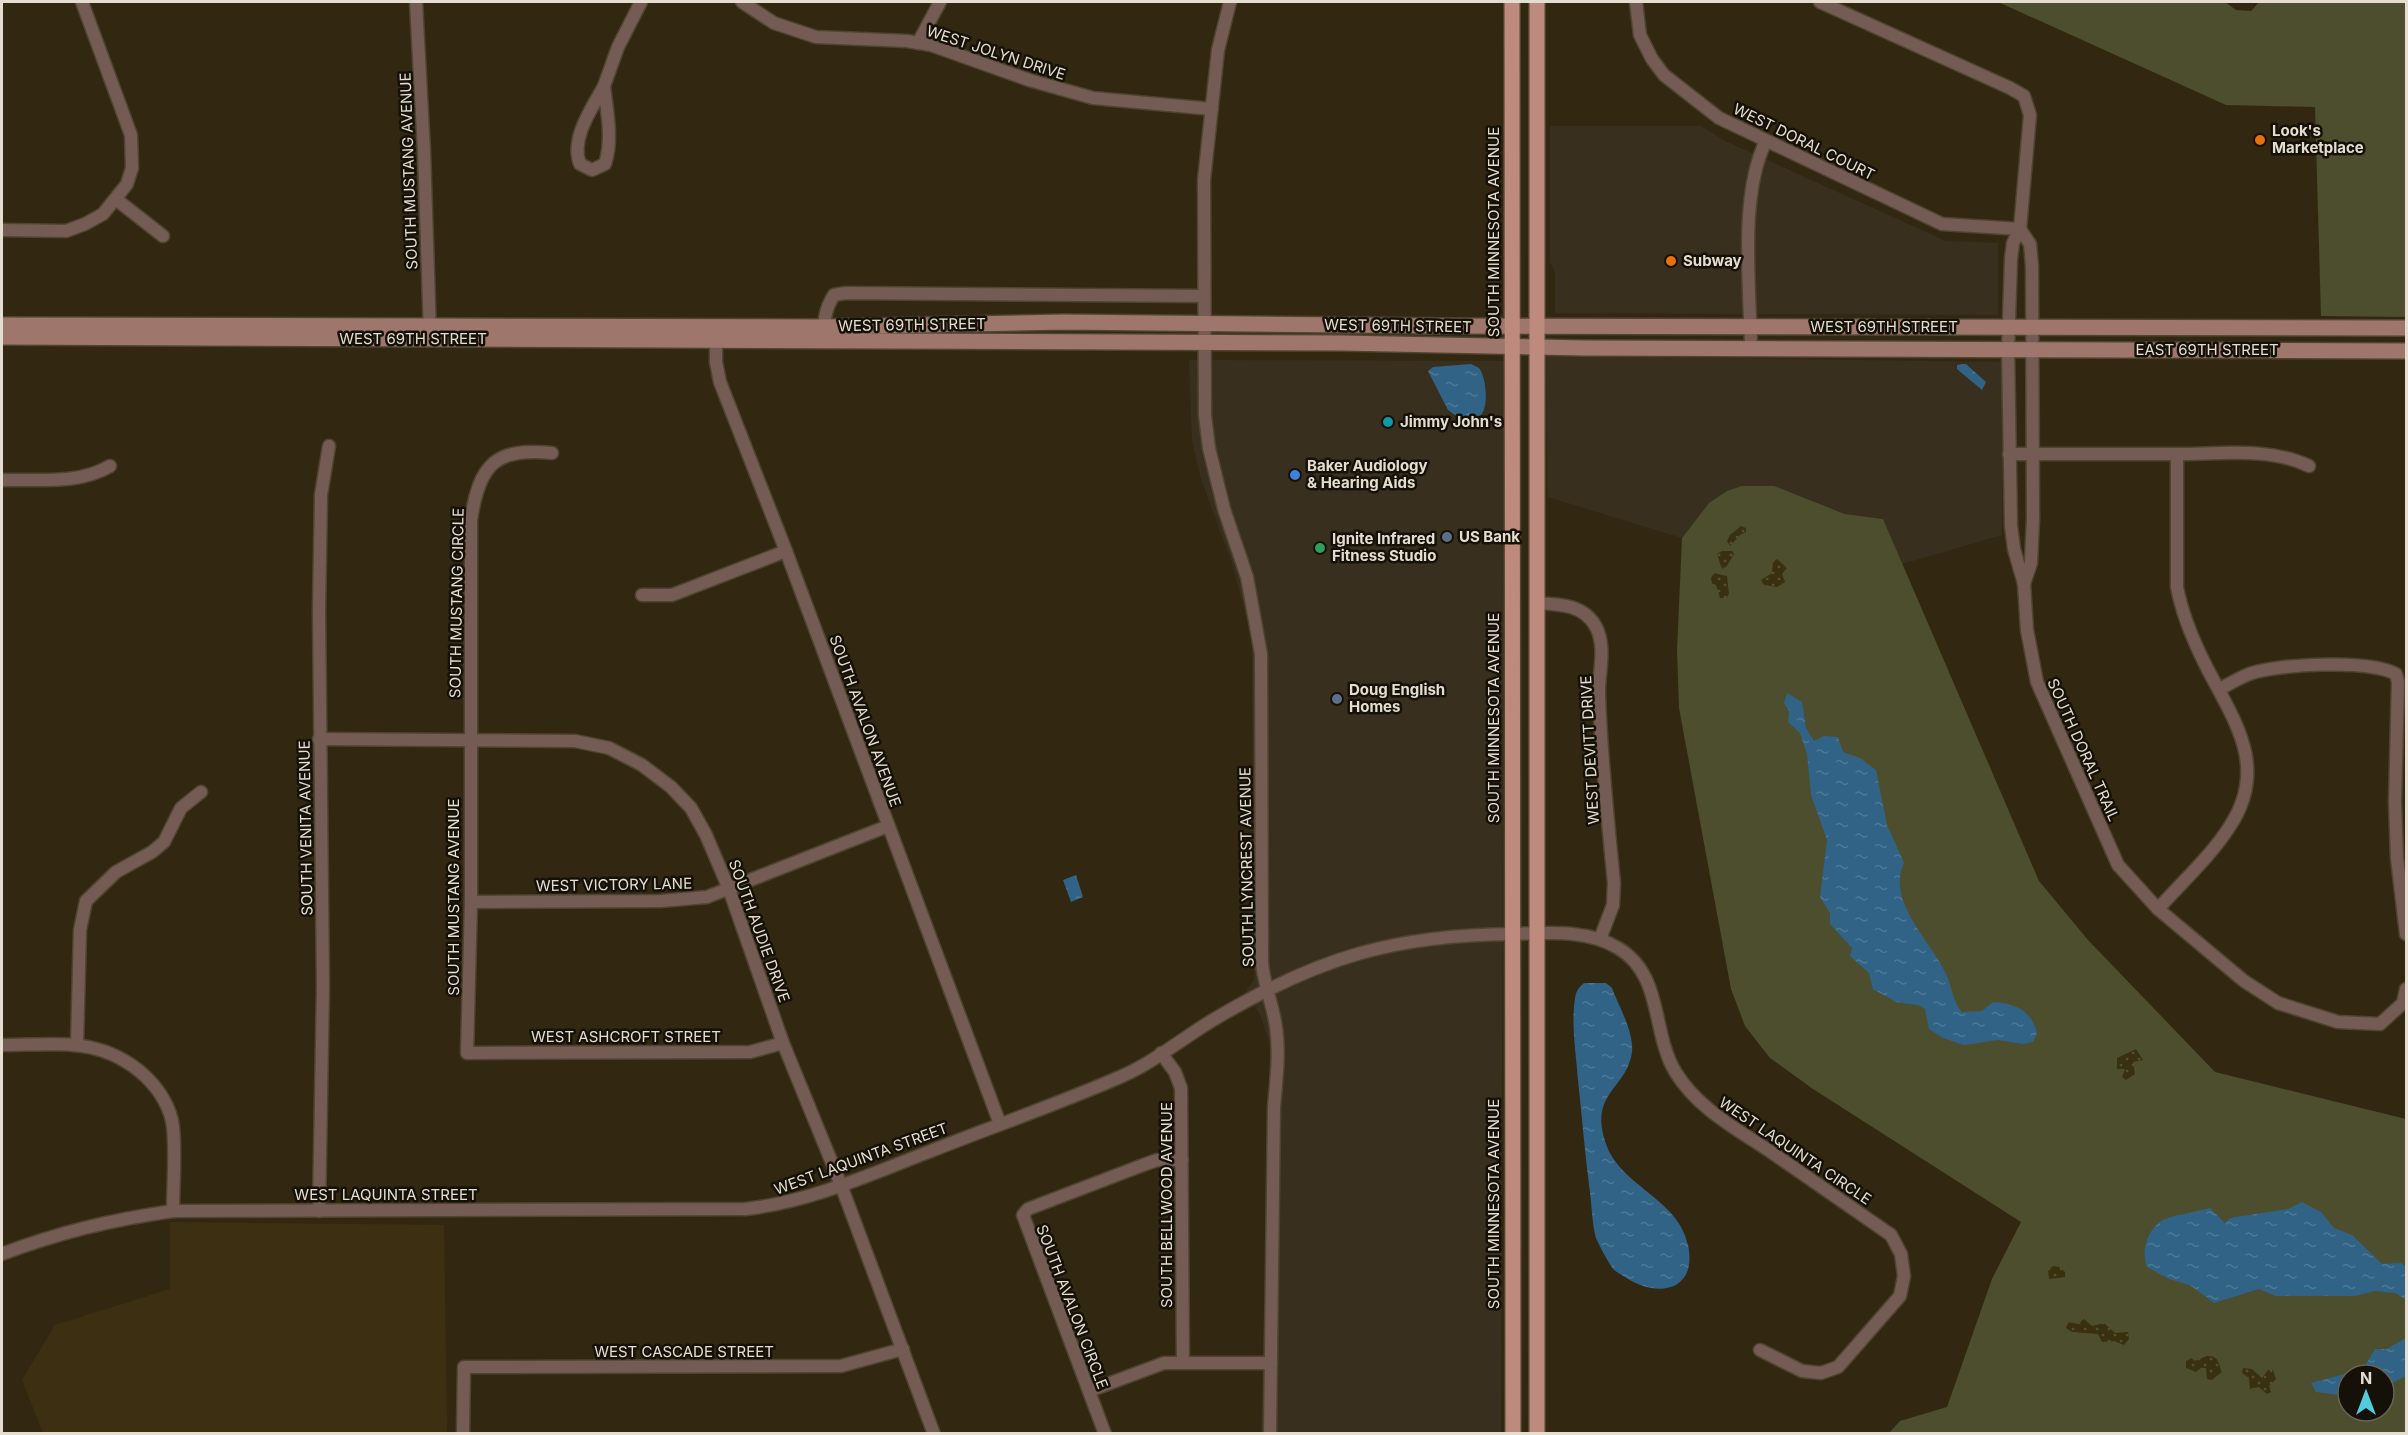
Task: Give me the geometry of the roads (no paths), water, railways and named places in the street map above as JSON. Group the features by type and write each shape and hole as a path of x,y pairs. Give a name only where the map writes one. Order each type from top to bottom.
{"main road":[{"name":"SOUTH MINNESOTA AVENUE","path":"1512,2 1513,1434"},
{"path":"1537,2 1537,1434"},
{"name":"WEST 69TH STREET","path":"824,333 1203,322 1512,327 2008,327"},
{"name":"WEST 69TH STREET","path":"2,325 429,332 824,333 1537,347 2008,349"},
{"name":"EAST 69TH STREET","path":"2008,327 2406,328"},
{"name":"WEST 69TH STREET","path":"2,337 429,332"},
{"name":"EAST 69TH STREET","path":"2008,349 2406,351"}],"street":[{"path":"2,230 66,231 103,214 117,200 127,184 132,168 132,135 82,2"},
{"name":"SOUTH MUSTANG AVENUE","path":"416,2 424,151 429,332"},
{"path":"604,86 608,155 605,164 592,170 580,164 576,156 578,142 604,86 618,47 641,2"},
{"name":"WEST JOLYN DRIVE","path":"742,2 774,23 816,37 918,43 1029,80 1093,98 1212,109"},
{"path":"918,43 940,2"},
{"name":"SOUTH LYNCREST AVENUE","path":"1230,2 1218,50 1204,180 1205,415 1209,448 1224,509 1247,577 1262,654 1260,880 1262,963 1276,1028 1278,1058 1274,1108 1270,1434"},
{"name":"WEST DORAL COURT","path":"1636,2 1636,18 1644,48 1665,75 1719,118 1942,224 2020,229"},
{"path":"1820,2 2024,96 2030,115 2020,229"},
{"path":"1751,348 1750,204 1756,160 1766,141"},
{"path":"117,200 163,236"},
{"name":"SOUTH DORAL TRAIL","path":"2024,584 2031,563 2034,454 2033,327 2030,244 2020,229 2013,243 2011,259 2008,327 2009,454 2014,549 2024,584 2027,630 2037,682 2118,865 2158,909 2244,981 2278,1003 2338,1022 2380,1024 2403,1003 2406,989"},
{"name":"WEST 69TH STREET","path":"824,333 828,305 834,295 846,293 1203,296"},
{"name":"SOUTH AVALON AVENUE","path":"716,333 716,362 720,382 1000,1124"},
{"name":"SOUTH VENITA AVENUE","path":"319,1211 323,986 319,739 321,495 329,446"},
{"name":"SOUTH MUSTANG CIRCLE","path":"469,741 471,520 475,491 487,470 506,453 526,450 552,453"},
{"path":"2009,454 2270,455 2293,458 2309,466"},
{"path":"2158,909 2230,826 2244,793 2246,751 2220,689 2206,666 2181,607 2177,587 2177,454"},
{"path":"2,480 75,478 97,474 110,465"},
{"path":"642,595 672,595 786,552"},
{"name":"WEST DEVITT DRIVE","path":"1536,603 1565,604 1583,612 1596,627 1601,644 1599,693 1614,883 1613,905 1600,939"},
{"path":"2220,689 2249,674 2295,666 2379,668 2396,674 2398,682 2395,802 2397,858 2406,934"},
{"name":"SOUTH AUDIE DRIVE","path":"319,739 575,741 609,748 642,765 671,787 691,808 706,835 729,889 783,1042 841,1185 934,1434"},
{"name":"SOUTH MUSTANG AVENUE","path":"467,1053 471,902 469,741"},
{"path":"77,1045 80,930 86,901 116,872 152,852 164,842 182,808 201,792"},
{"name":"WEST VICTORY LANE","path":"471,902 679,900 707,897 888,826"},
{"name":"WEST LAQUINTA CIRCLE","path":"1512,934 1566,933 1600,939 1620,948 1635,961 1655,998 1664,1044 1674,1069 1703,1106 1891,1235 1901,1254 1904,1276 1900,1296 1838,1367 1821,1373 1802,1371 1760,1350"},
{"name":"WEST LAQUINTA STREET","path":"2,1254 105,1221 173,1210 745,1209 780,1206 841,1185 1124,1075 1266,988 1310,968 1364,951 1420,939 1512,934"},
{"name":"WEST ASHCROFT STREET","path":"467,1053 750,1052 783,1042"},
{"path":"2,1045 77,1045 109,1051 134,1065 155,1084 166,1104 173,1126 173,1210"},
{"name":"SOUTH BELLWOOD AVENUE","path":"1161,1053 1175,1072 1181,1088 1183,1362"},
{"name":"SOUTH AVALON CIRCLE","path":"1105,1434 1023,1215 1028,1209 1157,1160 1182,1160"},
{"name":"WEST CASCADE STREET","path":"463,1434 464,1367 841,1366 903,1349"},
{"path":"1089,1391 1164,1363 1271,1363"}],"water":[{"path":"1471,364 1479,368 1481,372 1486,392 1485,405 1481,415 1477,418 1463,421 1448,410 1428,371 1433,367"},
{"path":"1966,364 1986,382 1982,390 1957,369 1957,365"},
{"path":"1787,693 1802,702 1806,728 1814,741 1824,736 1838,737 1843,752 1860,758 1876,770 1887,825 1904,863 1900,877 1905,906 1946,974 1959,1008 1962,1012 1982,1011 1993,1002 2015,1006 2027,1014 2035,1025 2037,1033 2033,1042 2023,1044 1998,1040 1964,1045 1943,1038 1929,1029 1925,1009 1918,1005 1896,1002 1873,989 1869,973 1850,956 1852,948 1830,924 1830,913 1820,897 1827,840 1811,795 1807,754 1800,733 1788,722 1789,711 1784,703"},
{"path":"1076,875 1083,897 1071,902 1063,880"},
{"path":"1584,983 1606,983 1612,988 1631,1036 1632,1052 1629,1064 1605,1102 1602,1113 1606,1144 1613,1159 1624,1171 1673,1215 1688,1245 1687,1272 1681,1281 1662,1289 1637,1284 1619,1274 1611,1266 1596,1238 1574,1028 1575,996"},
{"path":"2302,1202 2321,1212 2334,1228 2352,1235 2382,1264 2401,1263 2406,1267 2406,1300 2395,1293 2375,1291 2355,1296 2276,1296 2259,1289 2214,1303 2190,1285 2169,1279 2147,1267 2145,1247 2149,1235 2163,1220 2210,1208 2225,1223 2230,1218 2288,1209"},
{"path":"2406,1338 2406,1376 2396,1381 2396,1363 2367,1363 2375,1349 2387,1349"},
{"path":"2336,1376 2336,1394 2316,1392 2311,1383"}],"place":[{"name":"Look's Marketplace","path":"2260,140"},
{"name":"Subway","path":"1671,261"},
{"name":"Jimmy John's","path":"1388,422"},
{"name":"Baker Audiology & Hearing Aids","path":"1295,475"},
{"name":"US Bank","path":"1447,537"},
{"name":"Ignite Infrared Fitness Studio","path":"1320,548"},
{"name":"Doug English Homes","path":"1337,699"}]}
